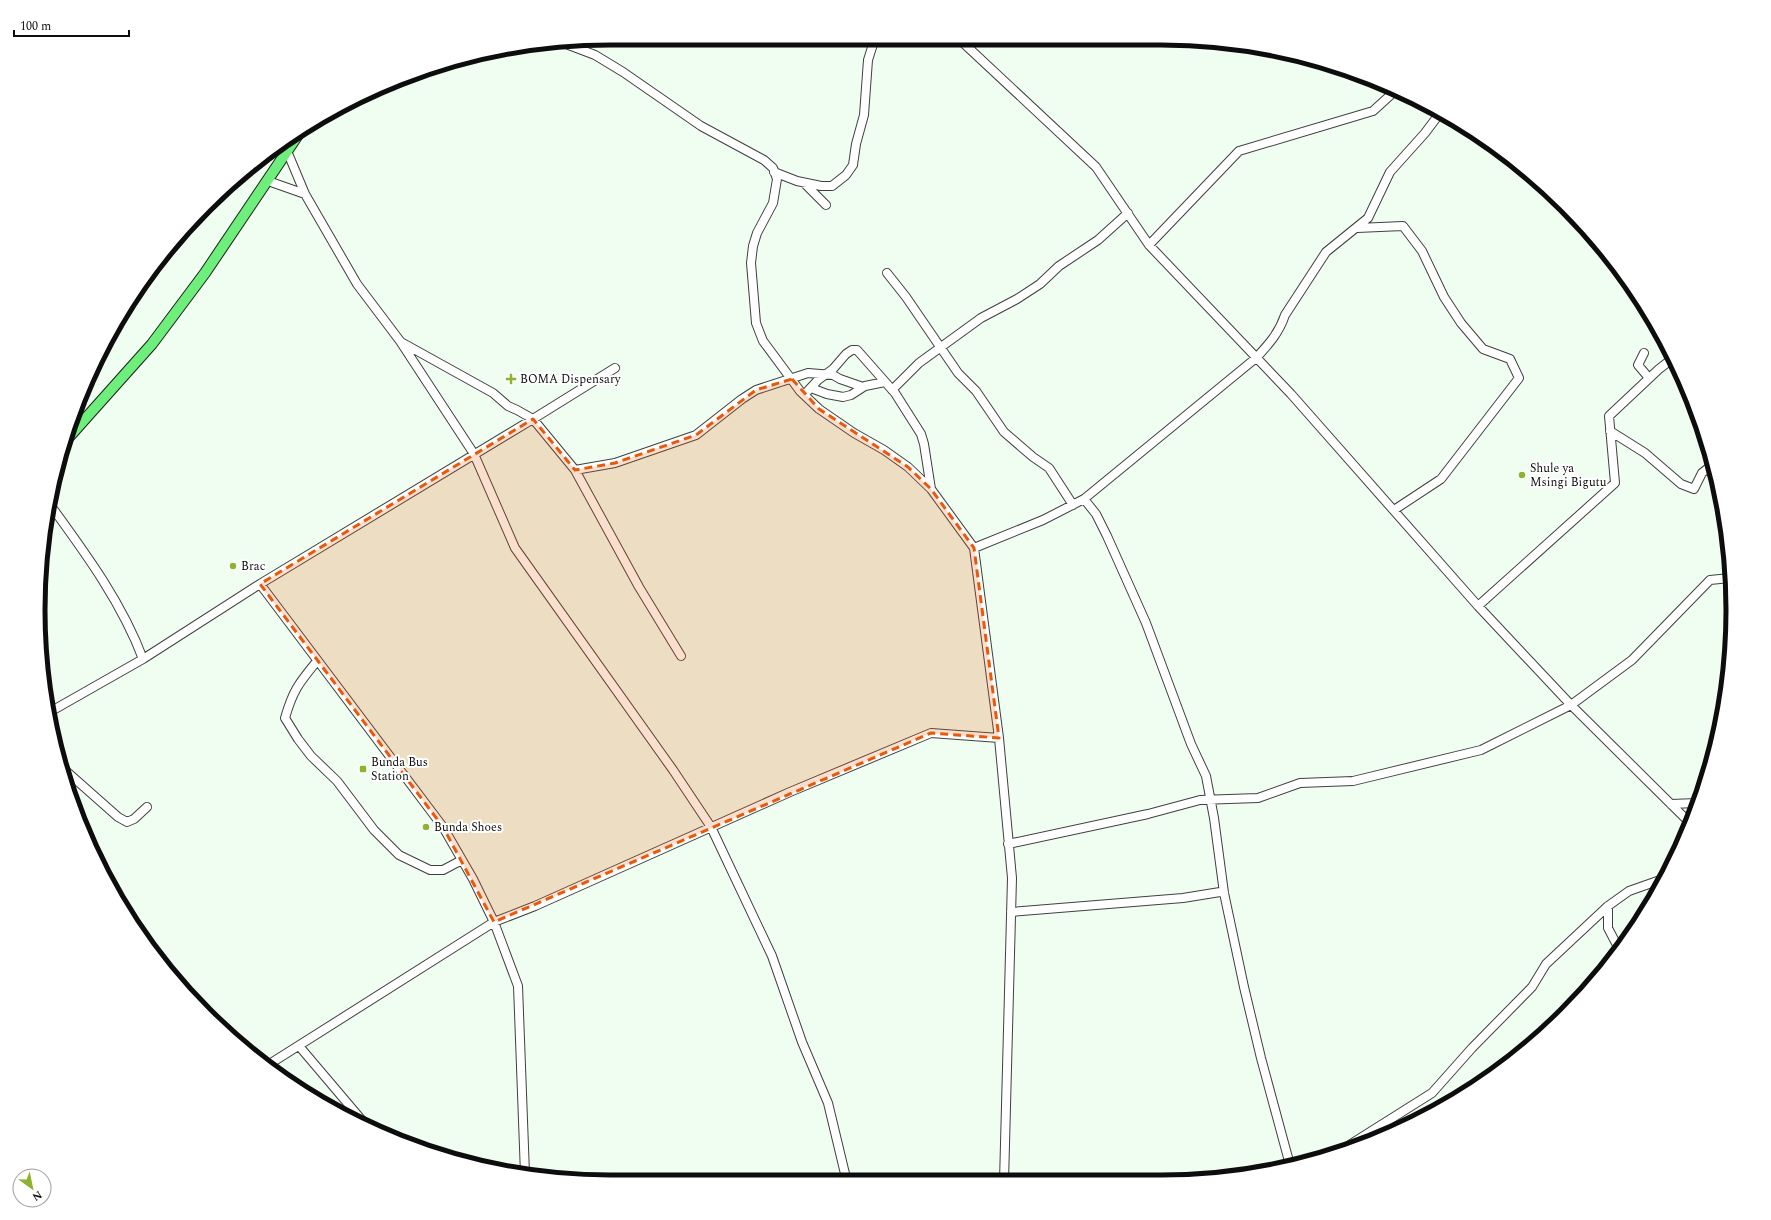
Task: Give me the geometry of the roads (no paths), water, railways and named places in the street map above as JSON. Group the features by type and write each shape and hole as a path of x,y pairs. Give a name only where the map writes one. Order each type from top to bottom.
{"main road":[{"path":"74,431 152,344 206,273 293,142"}],"street":[{"path":"774,172 804,182 821,186 832,186 846,175 853,166 856,144 864,115 868,60 873,45"},
{"path":"965,45 1096,167 1149,245 1256,358 1394,510 1478,606 1571,704 1686,819"},
{"path":"572,46 595,55 701,126 764,160 773,168 777,179 773,203 757,233 753,246 751,263 756,324 763,341 804,395 819,409 908,467 931,489 974,548 999,738 1012,878 1004,1175"},
{"path":"1149,245 1239,151 1373,111 1391,94"},
{"path":"974,548 1043,520 1084,499 1256,358 1272,340 1281,326 1284,315 1326,252 1368,218 1390,172 1425,133 1437,117"},
{"path":"287,146 287,151 305,194 357,284 400,341 474,454 514,548 673,770 711,828 772,956 802,1042 828,1103 845,1175"},
{"path":"268,181 305,194"},
{"path":"804,182 826,205"},
{"path":"892,390 919,363 940,347 981,318 1040,284 1060,266 1098,240 1128,213"},
{"path":"1357,228 1403,226 1422,251 1444,297 1461,323 1483,349 1510,359 1519,378 1441,479 1394,510"},
{"path":"887,273 906,297 958,373 976,390 1004,432 1048,468 1073,505"},
{"path":"400,341 493,393 508,406 533,419 575,470 635,581 681,656"},
{"path":"804,395 846,354 852,350 857,350 892,390 921,434 931,489"},
{"path":"1644,352 1638,365 1649,378"},
{"path":"1478,606 1615,483 1609,416 1649,378 1669,362"},
{"path":"54,709 143,659 260,584 615,368"},
{"path":"575,470 615,463 696,435 756,390 792,379 808,372 834,375 840,379 862,387"},
{"path":"811,388 827,394 843,397 851,395 862,387 885,382"},
{"path":"1610,431 1645,453 1681,484 1694,489 1702,473 1708,468"},
{"path":"1084,499 1096,514 1146,623 1191,744 1206,776 1211,800 1224,893 1244,987 1261,1058 1289,1160"},
{"path":"54,510 109,589 133,632 143,659"},
{"path":"1008,844 1148,814 1200,800 1258,798 1300,783 1353,781 1481,750 1571,704 1632,660 1710,580 1725,578"},
{"path":"260,584 443,827 494,922 518,986 525,1168"},
{"path":"317,661 298,683 290,699 285,718 298,739 311,756 337,781 374,830 399,855 430,870 443,870 462,860"},
{"path":"272,1062 494,922 535,906 790,792 931,733 999,738"},
{"path":"70,774 118,817 127,822 134,819 147,807"},
{"path":"1671,804 1692,803"},
{"path":"1360,1139 1432,1094 1472,1048 1532,987 1546,964 1608,906 1629,891 1656,882"},
{"path":"1011,912 1183,898 1220,892 1224,893"},
{"path":"1608,906 1608,928 1616,944"},
{"path":"299,1046 359,1116"}],"place":[{"name":"BOMA Dispensary","path":"511,379"},
{"name":"Shule ya Msingi Bigutu","path":"1522,475"},
{"name":"Brac","path":"233,566"},
{"name":"Bunda Bus Station","path":"363,769"},
{"name":"Bunda Shoes","path":"426,827"}]}
